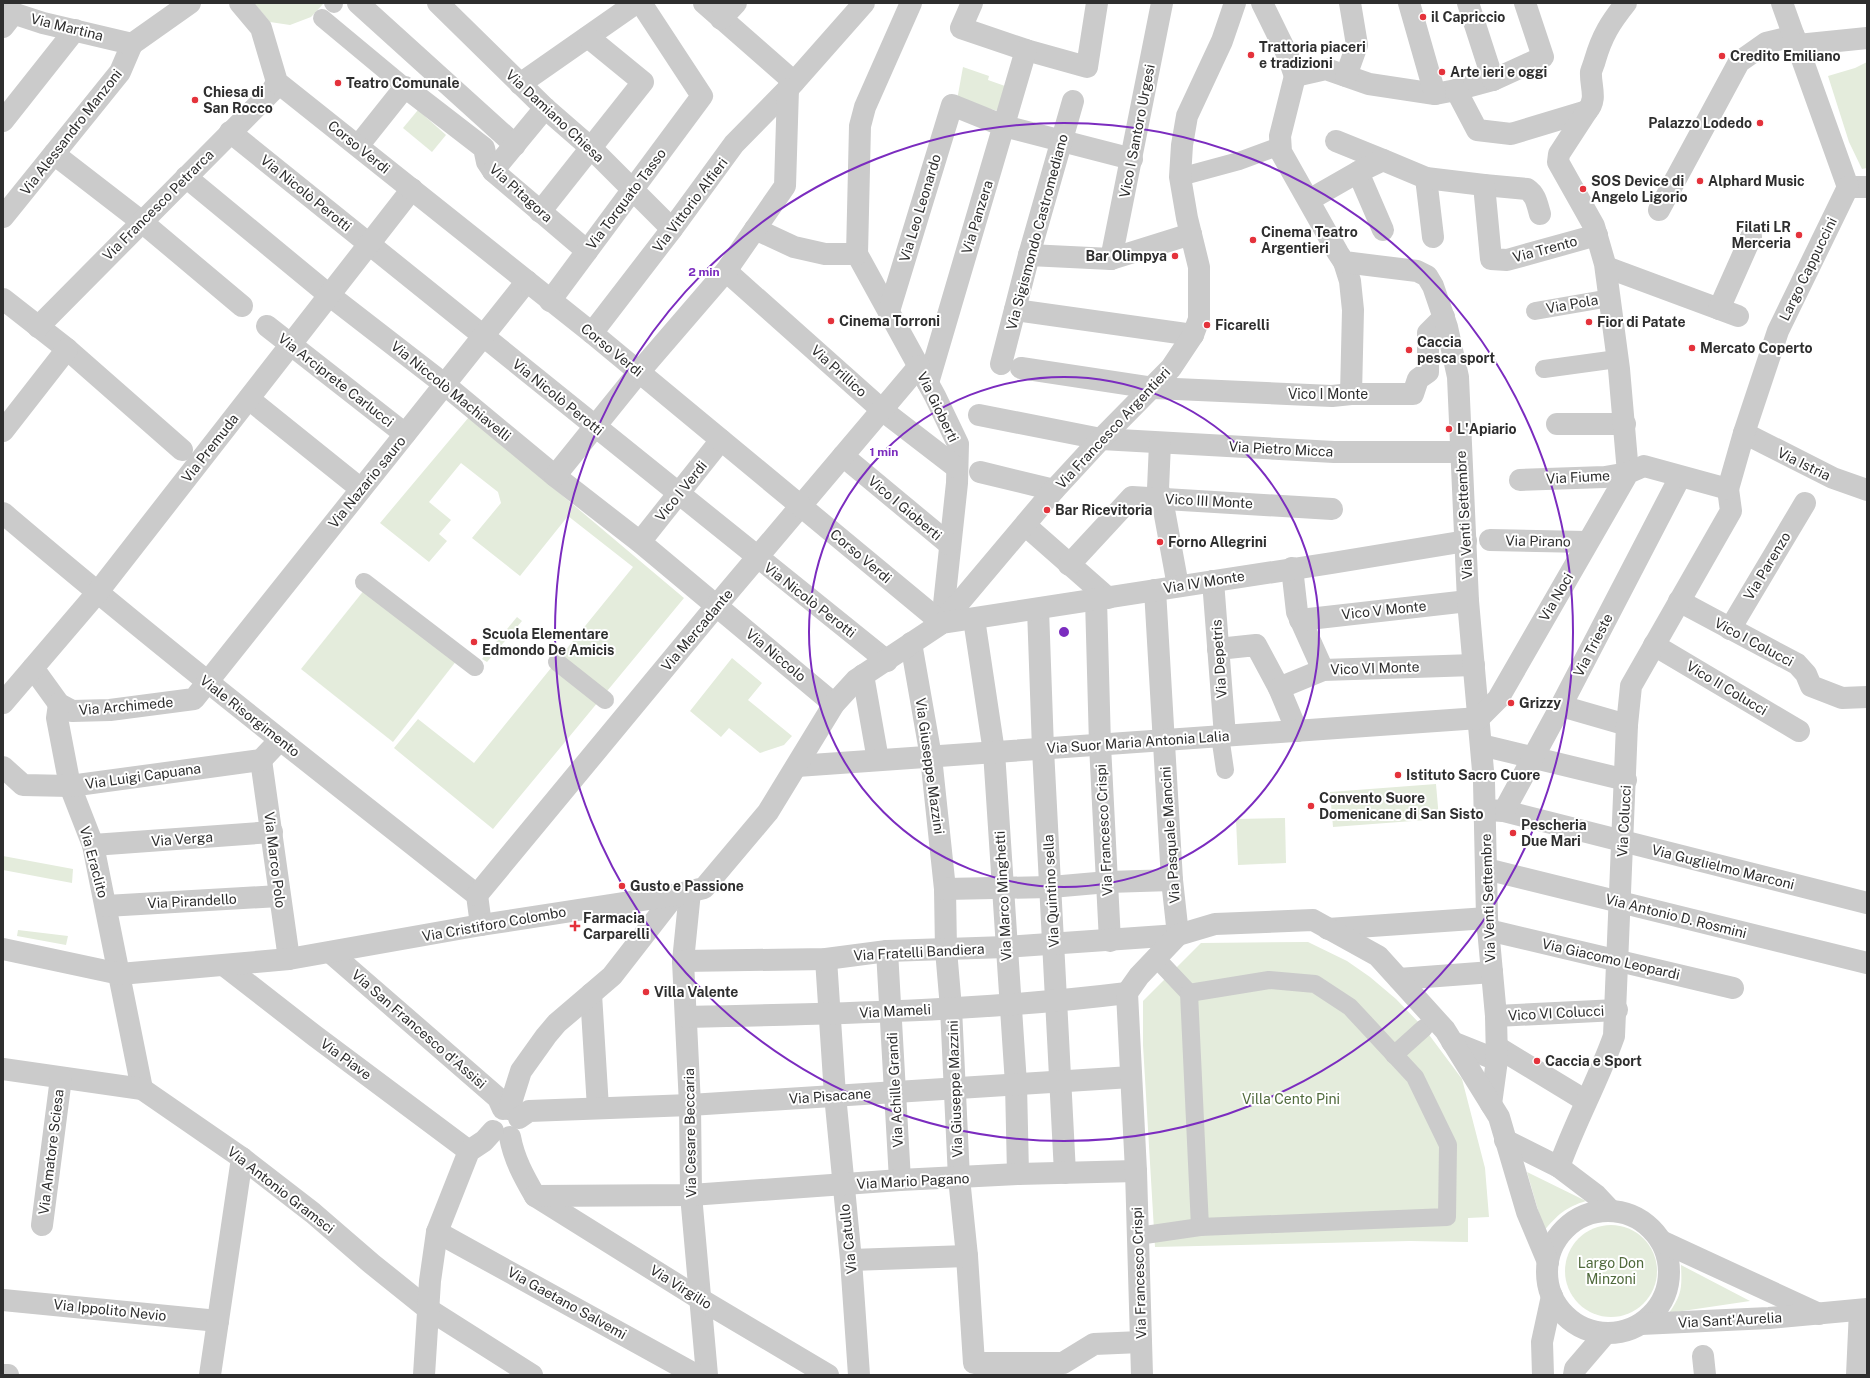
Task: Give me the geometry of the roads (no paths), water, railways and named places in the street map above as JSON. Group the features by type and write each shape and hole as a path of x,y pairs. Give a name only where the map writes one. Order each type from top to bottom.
{"street":[{"path":"240,3 261,28 277,82"},
{"path":"358,3 514,145"},
{"name":"Via Damiano Chiesa","path":"438,3 545,108 591,148 672,229"},
{"path":"520,84 636,3"},
{"name":"Via Torquato Tasso","path":"550,301 702,96 641,3"},
{"path":"555,476 595,428 638,372 726,271 785,186 791,85 704,3"},
{"path":"721,19 736,3"},
{"name":"Via Vittorio Alfieri","path":"592,333 672,229 734,144 791,85 864,3"},
{"path":"756,229 794,247 824,254 857,254 860,126 865,107 911,3"},
{"path":"972,3 961,28 1026,50 1087,67 1097,3"},
{"name":"Vico I Santoro Urgesi","path":"1111,259 1162,3"},
{"name":"Via Francesco Argentieri","path":"511,1119 520,1071 546,1036 612,976 690,892 768,812 834,704 856,680 887,661 942,623 1054,490 1101,439 1153,388 1171,368 1193,335 1199,319 1200,284 1199,267 1180,177 1182,145 1187,116 1222,41 1235,3"},
{"path":"1262,3 1296,76 1280,136 1281,152 1344,262 1350,281 1353,310 1351,394"},
{"path":"1346,76 1357,45 1350,3"},
{"path":"1409,3 1435,94"},
{"path":"1468,3 1493,80"},
{"path":"1296,76 1326,69 1369,84 1435,94 1493,80 1543,57 1525,3"},
{"path":"1626,3 1609,26 1600,44 1591,72 1594,93 1592,106 1587,110 1559,154 1558,162 1594,226 1605,265 1617,360 1628,473"},
{"path":"1782,3 1796,41 1858,186"},
{"path":"132,44 186,4"},
{"name":"Via Martina","path":"7,17 43,23 132,44"},
{"path":"322,18 405,87 358,146"},
{"path":"3,121 75,30"},
{"path":"540,212 643,82 588,37"},
{"path":"1659,210 1739,62 1766,43 1867,38"},
{"name":"Via Alessandro Manzoni","path":"3,217 120,72 132,44"},
{"name":"Via Panzera","path":"923,375 1004,126 1026,50"},
{"name":"Via Francesco Petrarca","path":"38,327 272,91 277,82"},
{"name":"Corso Verdi","path":"277,82 592,333 942,623"},
{"name":"Via Pitagora","path":"405,87 484,148 486,162 493,171 587,251"},
{"path":"1456,90 1476,130 1511,134 1587,110"},
{"name":"Via Sigismondo Castromediano","path":"1011,366 1015,310 1061,141 1074,101"},
{"name":"Via Leo Leonardo","path":"889,311 952,105 1004,126"},
{"path":"493,171 545,108"},
{"path":"1004,126 1132,159"},
{"name":"Via Nicolò Perotti","path":"230,132 595,428 887,661"},
{"path":"1336,141 1426,178 1527,189 1532,192 1535,197 1540,214"},
{"path":"1180,177 1239,161 1280,146"},
{"path":"54,154 142,222 242,306"},
{"path":"1309,200 1358,172 1383,160"},
{"path":"1358,172 1383,230"},
{"name":"Via Niccolò Machiavelli","path":"186,177 329,295 444,384 555,476 640,542 717,605"},
{"path":"1426,178 1433,237"},
{"name":"Via Trento","path":"1484,185 1491,259 1507,260 1597,235"},
{"name":"Largo Cappuccini","path":"1728,489 1744,433 1778,331 1858,186"},
{"name":"Via Premuda","path":"3,703 97,592 412,189"},
{"path":"1030,254 1111,259 1192,234"},
{"path":"1605,265 1729,313 1752,237"},
{"name":"Via Gioberti","path":"857,254 889,311 958,444 956,467 957,483 949,544 942,623"},
{"name":"Via Venti Settembre","path":"1344,262 1417,271 1427,276 1433,286 1444,317 1458,377 1468,601 1481,745 1494,811 1486,869 1487,924 1496,1016 1497,1053 1491,1104"},
{"name":"Via Prillico","path":"726,271 882,410 956,467"},
{"name":"Via Nazario sauro","path":"207,682 527,281"},
{"name":"Via Pola","path":"1535,310 1610,298"},
{"path":"3,300 67,350 182,450"},
{"path":"1015,310 1193,335"},
{"name":"Vico I Monte","path":"1011,366 1153,388 1332,396 1351,394 1413,394 1418,379 1428,372 1428,333 1444,317"},
{"name":"Via Arciprete Carlucci","path":"267,326 405,434"},
{"path":"3,431 67,350"},
{"path":"1544,369 1617,360"},
{"name":"Via Mercadante","path":"476,895 717,605 882,410 923,375"},
{"path":"248,399 361,489"},
{"name":"Via Pietro Micca","path":"979,415 1101,439 1334,452 1461,452"},
{"path":"1557,424 1624,424"},
{"name":"Via Istria","path":"1744,433 1833,478 1867,490"},
{"name":"Vico I Verdi","path":"640,542 721,440"},
{"path":"1160,443 1158,489 1162,499 1178,586"},
{"name":"Vico I Gioberti","path":"843,456 949,544"},
{"name":"Via Fiume","path":"1520,480 1605,477 1628,473 1644,466 1728,489"},
{"path":"980,472 1054,490"},
{"name":"Via Noci","path":"1479,718 1498,699 1628,473"},
{"name":"Via Trieste","path":"1494,811 1533,758 1680,477"},
{"name":"Via Colucci","path":"1559,1167 1570,1136 1605,1061 1614,1036 1617,1010 1617,960 1624,842 1627,725 1631,686 1731,511 1728,489"},
{"name":"Vico III Monte","path":"1069,565 1132,497 1332,509"},
{"name":"Via Parenzo","path":"1730,628 1804,503"},
{"name":"Viale Risorgimento","path":"3,513 207,682 476,895"},
{"path":"1025,525 1069,565 1102,598"},
{"name":"Via IV Monte","path":"942,623 1466,540"},
{"name":"Via Pirano","path":"1490,540 1587,542"},
{"path":"1292,568 1297,612 1323,670"},
{"name":"Via Depetris","path":"1212,581 1218,649 1222,736"},
{"path":"364,582 475,667"},
{"name":"Via Pasquale Mancini","path":"1155,590 1172,880 1178,935"},
{"name":"Via Francesco Crispi","path":"1102,598 1100,745 1110,940"},
{"name":"Vico V Monte","path":"1300,620 1468,601"},
{"name":"Vico I Colucci","path":"1679,601 1797,664 1806,674 1811,686 1842,698 1867,697"},
{"name":"Via Niccolo","path":"717,605 834,704"},
{"name":"Via Quintino sella","path":"1038,609 1043,749 1062,1081 1065,1173"},
{"name":"Via Marco Minghetti","path":"974,619 994,752 1016,1084 1018,1174"},
{"name":"Via Giuseppe Mazzini","path":"911,643 930,757 945,889 946,950 951,1008 959,1178 974,1363 1063,1363 1094,1344 1141,1342"},
{"path":"1218,649 1256,645 1279,688 1297,731"},
{"name":"Vico II Colucci","path":"1654,645 1799,731"},
{"path":"557,662 605,700"},
{"name":"Vico VI Monte","path":"1279,688 1323,670 1474,665"},
{"name":"Via Archimede","path":"33,668 58,704 72,711 110,710 194,699 207,682"},
{"path":"863,676 878,760"},
{"name":"Via Eraclito","path":"58,704 57,718 70,786 93,845 142,1089"},
{"path":"1561,706 1627,725"},
{"name":"Via Suor Maria Antonia Lalia","path":"797,766 1479,718"},
{"path":"1222,736 1225,770"},
{"path":"261,760 280,740"},
{"path":"1481,745 1626,780"},
{"name":"Via Luigi Capuana","path":"3,767 23,785 70,786 261,760"},
{"name":"Via Marco Polo","path":"261,760 289,959"},
{"name":"Via Guglielmo Marconi","path":"1494,811 1867,903"},
{"name":"Via Verga","path":"93,845 272,832"},
{"name":"Via Antonio D. Rosmini","path":"1486,869 1867,963"},
{"path":"945,889 1050,888 1108,882 1172,880"},
{"name":"Via Cristiforo Colombo","path":"6,951 120,974 225,966 331,953 481,926 690,892"},
{"name":"Via Cesare Beccaria","path":"690,892 683,961 690,1105 691,1195 707,1375"},
{"path":"476,895 481,926"},
{"name":"Via Pirandello","path":"106,906 279,896"},
{"name":"Via Fratelli Bandiera","path":"683,961 826,959 887,951 1006,947 1178,935 1215,924 1313,920 1378,956 1445,1030 1499,1117 1527,1212 1548,1262"},
{"name":"Via Giacomo Leopardi","path":"1328,929 1487,924 1617,960 1733,988"},
{"path":"1127,993 1139,976 1178,935"},
{"name":"Via Achille Grandi","path":"887,951 900,1180"},
{"name":"Via San Francesco d'Assisi","path":"331,953 498,1098 511,1119"},
{"path":"1156,958 1189,993 1200,1227"},
{"name":"Via Catullo","path":"826,959 835,1095 851,1260 859,1375"},
{"name":"Via Piave","path":"225,966 315,1036 469,1151"},
{"path":"1399,979 1492,972"},
{"path":"1138,1236 1200,1227 1447,1218 1448,1145 1415,1077 1350,1006 1315,984 1269,980 1189,993"},
{"name":"Via Francesco Crispi","path":"1127,993 1136,1172 1142,1375"},
{"name":"Via Mameli","path":"686,1018 891,1012 1057,1002 1127,993"},
{"path":"591,994 598,1108"},
{"name":"Vico VI Colucci","path":"1496,1016 1617,1010"},
{"path":"1394,1055 1424,1028"},
{"path":"1452,1042 1497,1053 1586,1101"},
{"name":"Via Antonio Gramsci","path":"3,1069 142,1089 242,1158 313,1213 372,1264 428,1309 532,1375"},
{"name":"Via Pisacane","path":"511,1119 598,1108 690,1105 1131,1077"},
{"name":"Via Amatore Sciesa","path":"42,1225 61,1078"},
{"path":"424,1375 430,1281 437,1232 469,1151 511,1119"},
{"path":"511,1119 512,1150 536,1196"},
{"path":"1505,1140 1559,1167 1596,1195 1611,1211"},
{"path":"210,1375 242,1158"},
{"name":"Via Mario Pagano","path":"536,1196 691,1195 900,1180 1018,1174 1136,1172"},
{"name":"Via Virgilio","path":"536,1196 700,1298 828,1375"},
{"path":"1611,1211 1631,1215 1648,1226 1661,1241 1668,1259 1669,1278 1665,1296 1662,1301 1655,1311 1641,1324 1624,1331 1605,1334 1588,1330 1573,1323 1560,1311 1552,1296 1547,1280 1548,1262 1556,1241 1563,1231 1577,1220 1593,1213 1611,1211"},
{"name":"Via Gaetano Salvemi","path":"437,1232 696,1375"},
{"name":"Via Sant'Aurelia","path":"1661,1241 1820,1314"},
{"path":"851,1260 966,1256"},
{"path":"1543,1375 1542,1342 1552,1296"},
{"name":"Via Ippolito Nevio","path":"3,1300 218,1321"},
{"path":"1857,1375 1864,1310"},
{"name":"Via Sant'Aurelia","path":"1641,1324 1768,1318 1864,1310"},
{"path":"1574,1375 1575,1369 1605,1334"},
{"path":"3,1375 8,1375"}],"place":[{"name":"il Capriccio","path":"1423,17"},
{"name":"Trattoria piaceri e tradizioni","path":"1251,55"},
{"name":"Credito Emiliano","path":"1722,56"},
{"name":"Arte ieri e oggi","path":"1442,72"},
{"name":"Teatro Comunale","path":"338,83"},
{"name":"Chiesa di San Rocco","path":"195,100"},
{"name":"Palazzo Lodedo","path":"1760,123"},
{"name":"Alphard Music","path":"1700,181"},
{"name":"SOS Device di Angelo Ligorio","path":"1583,189"},
{"name":"Filati LR Merceria","path":"1799,235"},
{"name":"Cinema Teatro Argentieri","path":"1253,240"},
{"name":"Bar Olimpya","path":"1175,256"},
{"name":"Cinema Torroni","path":"831,321"},
{"name":"Fior di Patate","path":"1589,322"},
{"name":"Ficarelli","path":"1207,325"},
{"name":"Mercato Coperto","path":"1692,348"},
{"name":"Caccia pesca sport","path":"1409,350"},
{"name":"L'Apiario","path":"1449,429"},
{"name":"Bar Ricevitoria","path":"1047,510"},
{"name":"Forno Allegrini","path":"1160,542"},
{"name":"Scuola Elementare Edmondo De Amicis","path":"474,642"},
{"name":"Grizzy","path":"1511,703"},
{"name":"Istituto Sacro Cuore","path":"1398,775"},
{"name":"Convento Suore Domenicane di San Sisto","path":"1311,806"},
{"name":"Pescheria Due Mari","path":"1513,833"},
{"name":"Gusto e Passione","path":"622,886"},
{"name":"Farmacia Carparelli","path":"575,926"},
{"name":"Villa Valente","path":"646,992"},
{"name":"Caccia e Sport","path":"1537,1061"}],"park label":[{"name":"Villa Cento Pini","path":"1291,1099"},
{"name":"Largo Don Minzoni","path":"1611,1272"}]}
